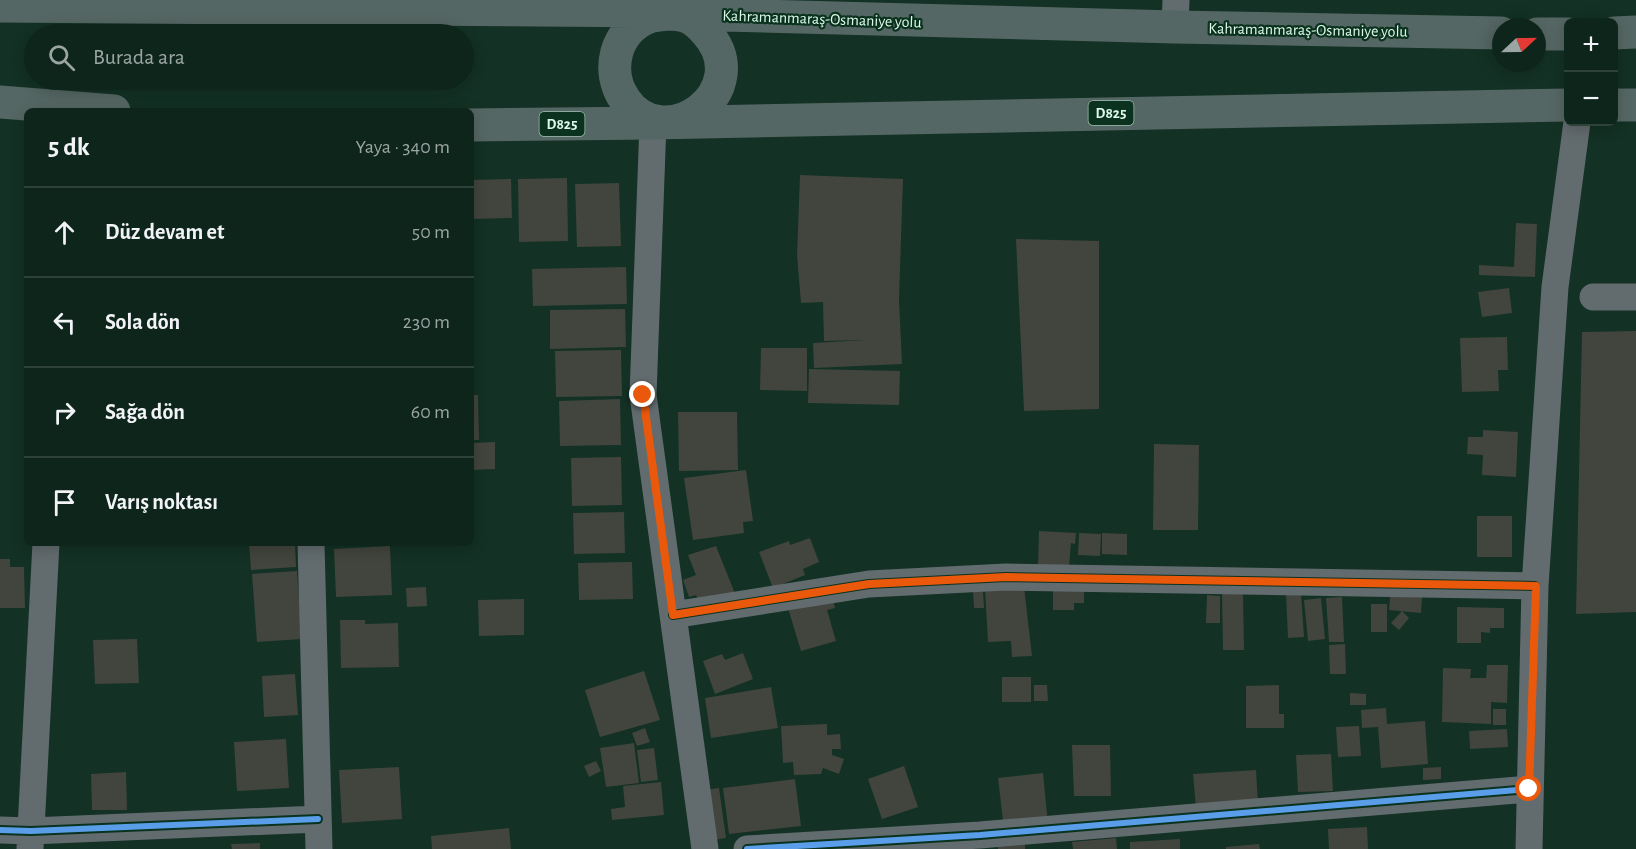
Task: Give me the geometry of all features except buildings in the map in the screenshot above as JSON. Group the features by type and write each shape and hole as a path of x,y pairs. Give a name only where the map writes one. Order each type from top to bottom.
{"highway":[{"name":"Kahramanmaraş-Osmaniye yolu","path":"0,6 386,5 665,11 684,14 914,10 1175,13 1492,32"},
{"path":"684,14 700,25 713,39 720,56 721,74 716,92 705,106 690,117 663,122 639,114 626,102 618,87 614,70 616,53 623,38 635,25 650,17 684,14"},
{"path":"1618,33 1636,32"},
{"path":"1546,34 1564,34"},
{"path":"0,102 76,108"},
{"name":"D825","path":"474,124 1564,105"},
{"path":"1618,105 1636,105"}],"street":[{"path":"663,122 643,395 705,849"},
{"path":"1529,849 1536,586 1555,287 1576,126"},
{"path":"1593,297 1636,297"},
{"path":"30,840 46,546"},
{"path":"311,546 319,849"},
{"path":"673,615 869,584 1006,577 1536,586"},
{"path":"747,849 992,834 1529,789"},
{"path":"0,830 30,840 318,819"}],"cycle path":[{"path":"673,615 869,584 1006,577 1535,586"},
{"path":"747,849 980,835 1529,789"},
{"path":"0,830 31,831 318,819"}],"route":[{"path":"643,395 673,615 869,584 1006,577 1536,586 1529,789"}]}
